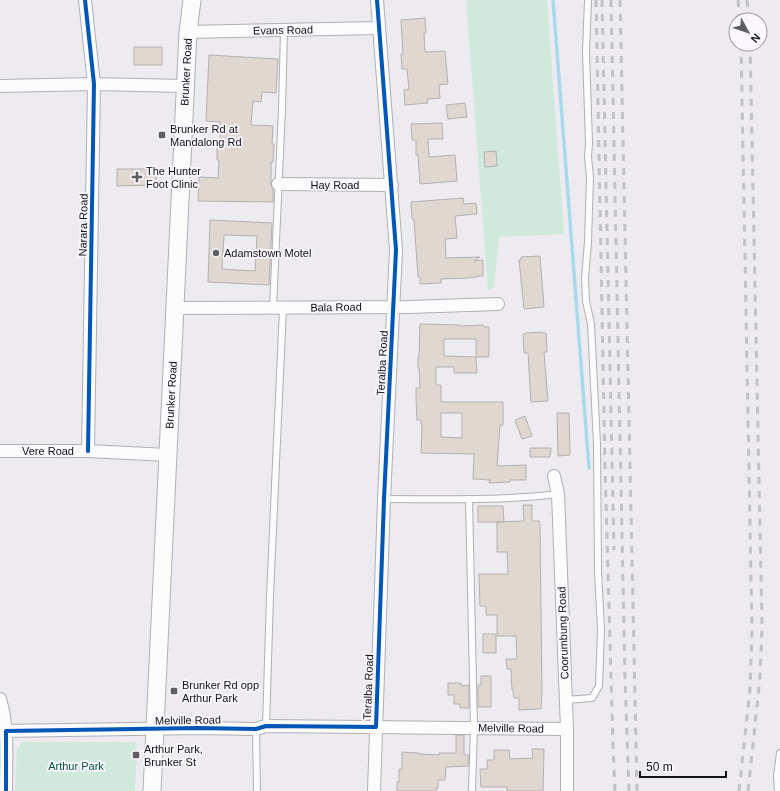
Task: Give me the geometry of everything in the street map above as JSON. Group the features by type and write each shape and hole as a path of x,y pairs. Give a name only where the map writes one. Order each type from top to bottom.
{"main road":[{"name":"Brunker Road","path":"152,791 185,86 188,32 192,0"}],"street":[{"name":"Narara Road","path":"85,0 94,84 88,451"},
{"name":"Teralba Road","path":"374,791 384,499 396,250 377,0"},
{"name":"Evans Road","path":"188,32 379,28"},
{"path":"0,86 94,84 185,86"},
{"name":"Hay Road","path":"278,184 392,185"},
{"name":"Bala Road","path":"175,308 394,307 498,304"},
{"name":"Vere Road","path":"0,451 88,451 168,455"},
{"name":"Coorumbung Road","path":"554,476 558,494 567,729 567,791"},
{"path":"0,699 4,712 3,731 6,791"},
{"name":"Melville Road","path":"3,731 376,727 567,729"}],"lane":[{"path":"566,700 592,698 599,686 601,630 598,571 597,444 592,324 586,301 585,278 588,242 590,177 586,52 588,0"},
{"path":"257,791 270,596 278,308 278,184 284,30"},
{"path":"384,499 469,499 532,497 558,494"},
{"path":"469,499 474,728 472,791"},
{"path":"778,791 777,776 780,753"}],"green space":[{"path":"466,0 547,0 564,234 499,237 494,288 488,290"},
{"name":"Arthur Park","path":"23,742 135,742 137,745 135,791 15,791 17,748"}],"building":[{"path":"425,18 425,52 445,51 448,84 439,85 440,98 427,99 428,103 405,105 404,90 409,89 407,69 402,69 401,54 403,54 401,20"},
{"path":"134,47 162,47 162,65 134,65"},
{"path":"209,55 278,59 276,93 262,92 261,102 253,101 251,125 273,126 272,144 274,144 273,162 271,162 271,184 273,190 273,202 198,201 199,177 218,178 219,160 217,160 217,141 220,141 220,122 206,121"},
{"path":"465,103 467,117 448,119 446,105"},
{"path":"442,123 443,139 428,139 429,157 455,155 457,181 420,184 418,155 416,155 416,140 412,140 411,124"},
{"path":"496,151 497,166 485,167 484,152"},
{"name":"The Hunter Foot Clinic","path":"117,169 156,169 156,185 117,186"},
{"path":"463,198 464,204 476,203 477,214 455,216 457,238 445,239 446,258 480,257 474,261 483,260 483,276 441,279 441,283 420,284 420,277 418,277 414,219 412,219 411,202"},
{"name":"Adamstown Motel","path":"210,220 272,223 269,285 208,282","holes":["224,235 257,236 255,271 222,269"]},
{"path":"540,256 544,307 524,309 519,260 521,260 521,257"},
{"path":"420,324 460,326 483,325 484,327 489,327 489,357 476,357 477,373 454,373 454,367 436,367 436,385 441,385 441,402 503,402 503,425 500,425 497,466 526,465 526,480 510,480 510,482 489,483 490,480 473,479 474,454 421,453 422,424 421,420 417,420 416,399 416,388 420,388 418,368","holes":["444,339 476,339 476,357 444,356","441,413 462,413 462,438 441,437"]},
{"path":"546,333 547,352 544,352 548,401 531,402 528,353 524,353 523,334"},
{"path":"557,413 569,413 570,455 558,456"},
{"path":"525,416 532,436 522,439 515,420"},
{"path":"530,448 551,448 550,457 530,457"},
{"path":"523,505 532,505 532,521 539,521 540,525 542,691 541,709 519,710 519,698 514,698 511,669 507,669 506,659 517,659 516,636 497,636 497,615 486,615 486,606 480,606 479,574 508,574 507,552 497,552 497,522 524,521"},
{"path":"478,506 503,506 504,522 478,522"},
{"path":"483,634 496,634 496,653 483,653"},
{"path":"481,676 491,676 491,707 478,707 478,685 481,685"},
{"path":"448,683 461,683 461,686 469,685 469,708 460,708 460,704 454,704 454,695 448,695"},
{"path":"456,735 464,735 464,755 469,755 468,766 446,767 445,780 438,780 438,788 436,788 436,791 397,791 399,769 402,769 402,752 439,755 439,753 456,753"},
{"path":"532,749 544,749 543,791 507,791 507,787 481,787 480,769 487,769 487,760 494,760 494,750 509,750 510,759 533,758"}],"waterway":[{"path":"553,0 589,468"}],"railway":[{"path":"596,0 605,467 615,791"},
{"path":"602,0 614,550"},
{"path":"611,0 625,680 629,791"},
{"path":"620,0 637,791"},
{"path":"738,0 739,12"},
{"path":"747,0 748,12"},
{"path":"739,791 750,689 752,632 741,52"},
{"path":"748,791 760,678 762,626 750,52"}],"cycle path":[{"path":"85,0 94,84 88,451"},
{"path":"6,791 6,731 198,728 256,729 266,726 376,727 384,499 396,250 377,0"}],"place":[{"name":"Brunker Rd at Mandalong Rd","path":"162,135"},
{"name":"The Hunter Foot Clinic","path":"137,177"},
{"name":"Adamstown Motel","path":"216,253"},
{"name":"Brunker Rd opp Arthur Park","path":"174,691"},
{"name":"Arthur Park, Brunker St","path":"136,755"}]}
